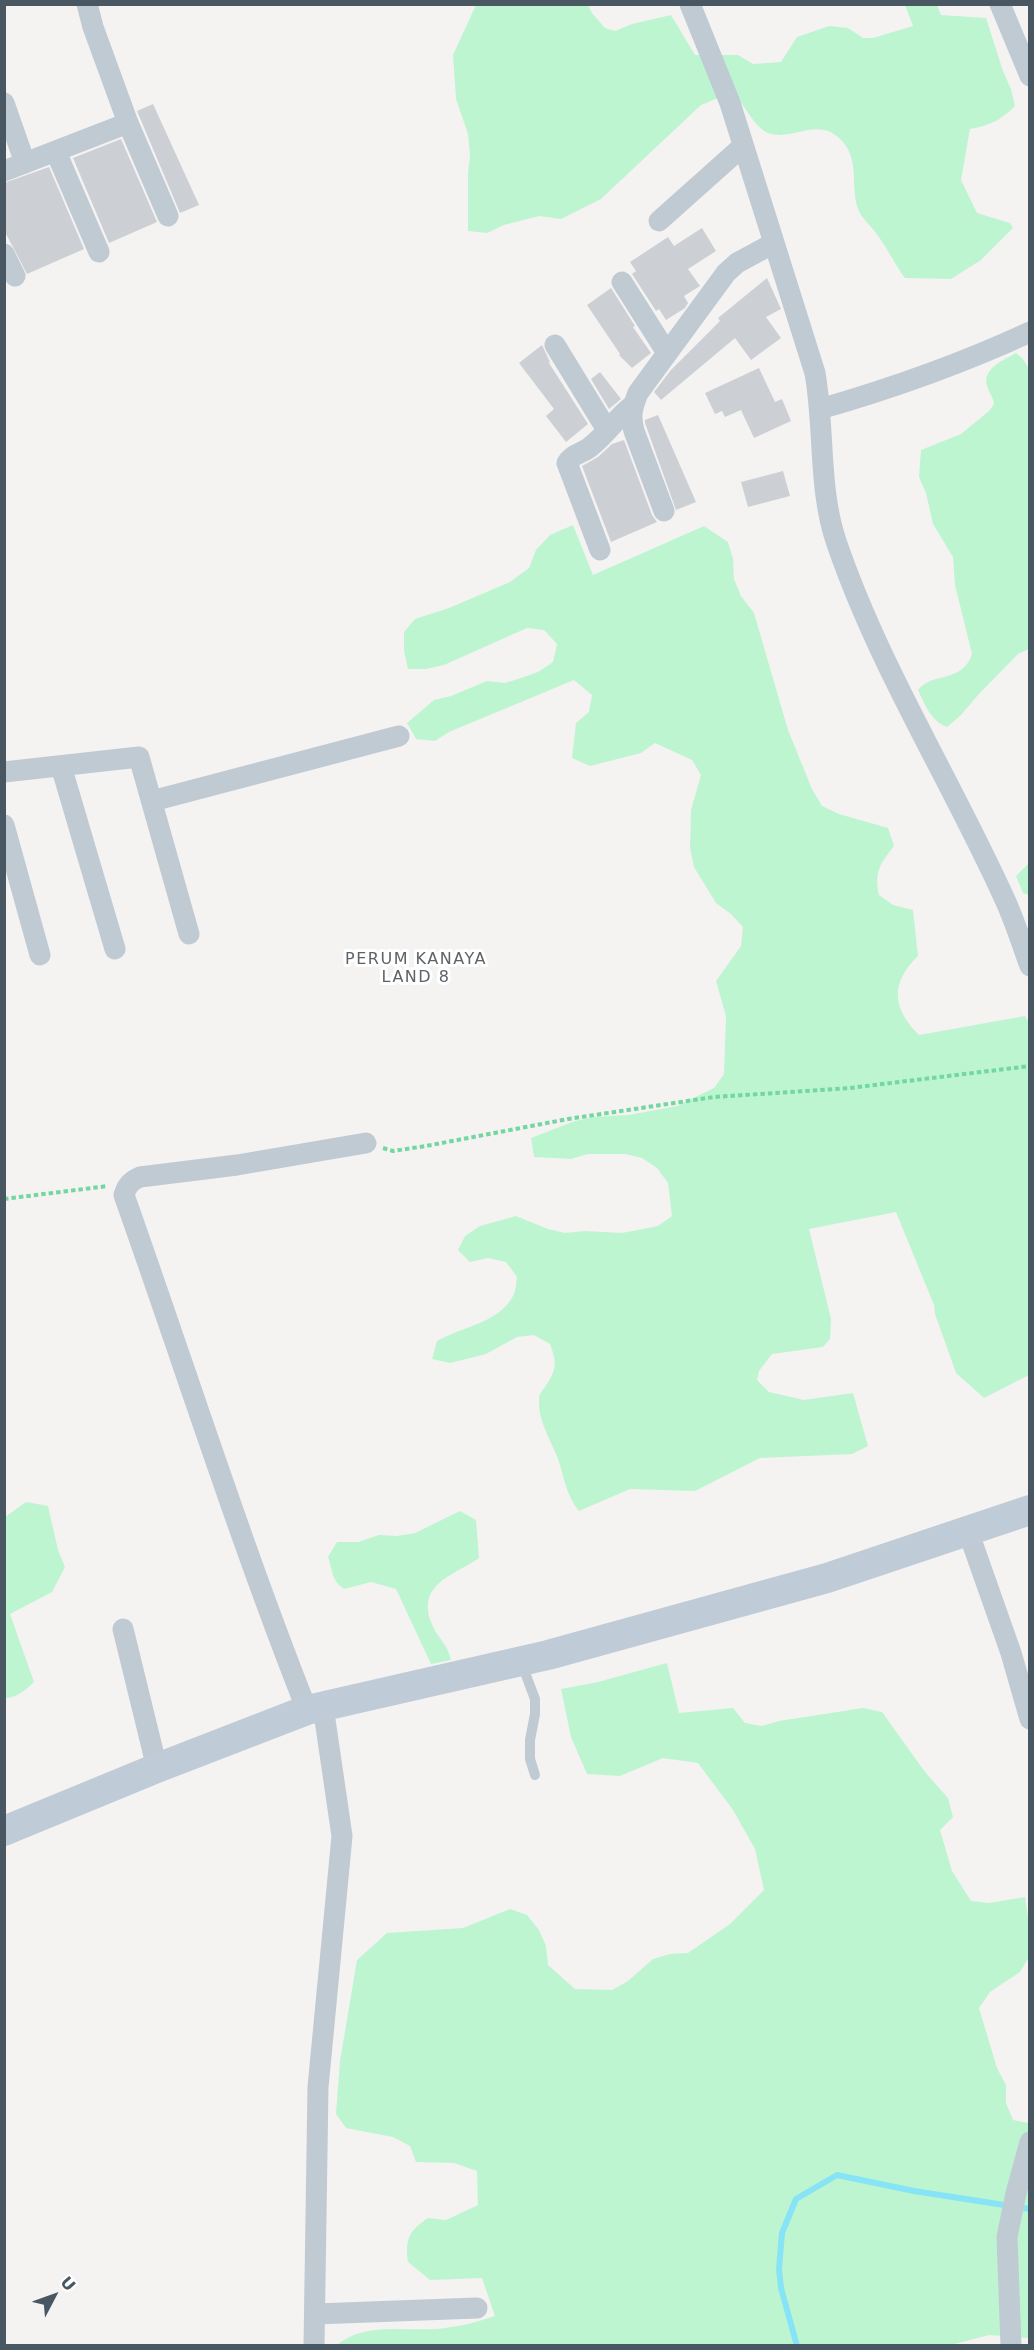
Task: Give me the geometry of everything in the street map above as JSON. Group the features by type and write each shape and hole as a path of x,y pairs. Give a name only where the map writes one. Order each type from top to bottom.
{"main road":[{"path":"4,1832 157,1768 315,1708 521,1661 827,1578 1029,1510"}],"street":[{"path":"87,4 128,123 168,216"},
{"path":"690,4 730,103 815,373 825,485 837,544 883,656 1006,904 1029,966"},
{"path":"1000,4 1029,76"},
{"path":"4,103 25,163"},
{"path":"4,171 128,123"},
{"path":"659,221 743,146"},
{"path":"56,152 99,252"},
{"path":"664,511 634,432 631,419 632,406 638,393 726,273 737,263 774,243"},
{"path":"4,254 15,276"},
{"path":"622,282 667,353"},
{"path":"820,409 896,387 963,362 1029,332"},
{"path":"555,345 607,430"},
{"path":"600,550 567,463 570,458 589,448 618,417 632,406"},
{"path":"152,801 399,736"},
{"path":"4,772 139,757 189,934"},
{"path":"61,766 115,949"},
{"path":"4,825 40,955"},
{"path":"312,2345 315,2314 318,2086 342,1836 315,1708 204,1428 124,1195 126,1187 140,1177 237,1165 366,1143"},
{"path":"968,1531 1011,1653 1029,1719"},
{"path":"123,1629 157,1768"},
{"path":"1011,2346 1007,2237 1029,2142"},
{"path":"315,2314 477,2308"}],"lane":[{"path":"521,1661 535,1699 535,1714 530,1740 530,1759 535,1775"}],"path":[{"path":"366,1143 393,1151 568,1119 714,1097 840,1089 1029,1066"},
{"path":"4,1199 104,1186 126,1187"}],"green space":[{"path":"476,5 588,5 605,28 615,31 632,24 671,15 695,55 738,55 753,64 781,62 797,37 829,26 848,28 863,38 873,38 913,26 905,5 937,5 941,15 986,18 1015,106 994,122 970,129 961,180 977,213 1010,223 1013,228 981,260 951,279 905,278 882,241 859,211 855,198 853,164 842,141 824,130 815,129 778,135 768,133 754,121 733,92 701,105 601,199 561,219 539,216 504,225 487,233 468,231 470,155 468,134 456,99 453,55"},
{"path":"1016,353 1023,359 1030,371 1029,649 1018,654 947,727 933,717 918,690 924,684 961,670 972,654 955,585 953,557 933,524 926,493 919,477 921,450 961,434 989,411 994,404 987,386 988,374 995,365"},
{"path":"573,525 593,575 704,526 728,542 733,559 734,579 741,596 754,613 788,730 812,789 822,806 839,814 888,828 894,846 879,869 877,880 879,895 893,905 913,910 918,956 903,976 898,996 899,1005 910,1025 919,1035 1025,1016 1030,1025 1029,1375 984,1398 956,1373 935,1314 934,1305 896,1212 809,1229 831,1319 830,1339 823,1347 772,1354 759,1371 757,1380 769,1392 804,1400 853,1393 868,1446 852,1454 760,1458 695,1491 630,1489 579,1511 567,1489 539,1408 540,1396 555,1366 550,1344 534,1335 517,1337 486,1354 450,1363 432,1359 437,1341 499,1312 507,1305 515,1292 517,1277 506,1262 488,1258 470,1262 458,1250 465,1236 480,1226 516,1216 565,1233 585,1231 622,1233 658,1226 672,1216 668,1183 657,1168 642,1158 625,1154 588,1154 571,1159 534,1157 531,1138 575,1121 593,1117 629,1115 677,1106 714,1088 724,1074 726,1016 716,981 741,946 743,927 716,903 694,867 690,848 691,810 701,775 692,760 655,743 641,753 590,766 572,758 576,723 589,712 592,695 574,680 449,732 435,741 416,739 407,723 434,700 451,696 487,681 505,683 521,678 538,672 553,662 557,644 544,630 527,628 444,665 426,669 408,669 404,651 404,632 415,619 449,608 510,582 529,568 536,550 550,535"},
{"path":"1029,863 1029,895 1023,893 1016,876"},
{"path":"26,1502 48,1506 58,1550 65,1567 52,1592 10,1614 34,1682 21,1693 5,1698 5,1517"},
{"path":"460,1511 476,1520 479,1558 441,1582 429,1598 428,1609 431,1622 448,1650 451,1660 431,1664 396,1589 371,1582 344,1589 335,1579 328,1557 337,1542 358,1542 379,1535 397,1536 415,1533"},
{"path":"667,1663 679,1713 733,1708 745,1723 762,1726 779,1721 863,1708 882,1712 925,1772 948,1798 953,1817 940,1830 952,1871 971,1901 989,1903 1025,1897 1029,1925 1029,1957 1020,1972 990,1992 979,2008 997,2068 1006,2085 1006,2103 1013,2120 1029,2123 1029,2338 989,2335 947,2346 336,2346 348,2338 374,2330 445,2328 495,2316 482,2278 430,2280 408,2262 407,2247 410,2236 428,2218 446,2220 478,2205 477,2171 454,2163 416,2162 410,2146 393,2137 346,2128 336,2114 340,2061 357,1960 387,1933 463,1928 510,1909 527,1915 539,1930 546,1946 548,1965 575,1989 612,1990 628,1981 653,1959 670,1954 688,1953 730,1924 764,1890 755,1849 733,1810 698,1763 663,1758 620,1776 587,1774 571,1737 561,1689 598,1682"}],"building":[{"path":"153,104 199,205 180,213 137,111"},
{"path":"121,139 157,222 109,243 73,158"},
{"path":"49,167 84,249 27,274 4,230 4,183"},
{"path":"702,228 716,251 688,269 700,286 684,296 688,303 685,308 666,320 659,309 656,311 632,274 636,271 630,262 668,237 674,246"},
{"path":"767,278 781,309 766,317 781,338 751,360 735,338 661,400 654,392 671,370 720,321 718,318"},
{"path":"611,288 651,353 632,368 619,355 587,305"},
{"path":"542,345 549,363 588,424 566,442 546,416 554,409 519,363"},
{"path":"759,368 775,402 782,399 791,421 754,438 741,410 725,417 722,411 715,414 705,393"},
{"path":"600,372 621,399 609,409 591,379"},
{"path":"658,415 696,502 676,510 645,423 645,420"},
{"path":"624,440 652,515 657,522 611,542 582,466 598,457 612,444"},
{"path":"783,471 790,496 748,507 741,482"}],"waterway":[{"path":"797,2346 781,2288 779,2269 782,2233 796,2199 837,2175 914,2191 1030,2209"}],"district":[{"name":"PERUM KANAYA LAND 8","path":"416,969"}]}
